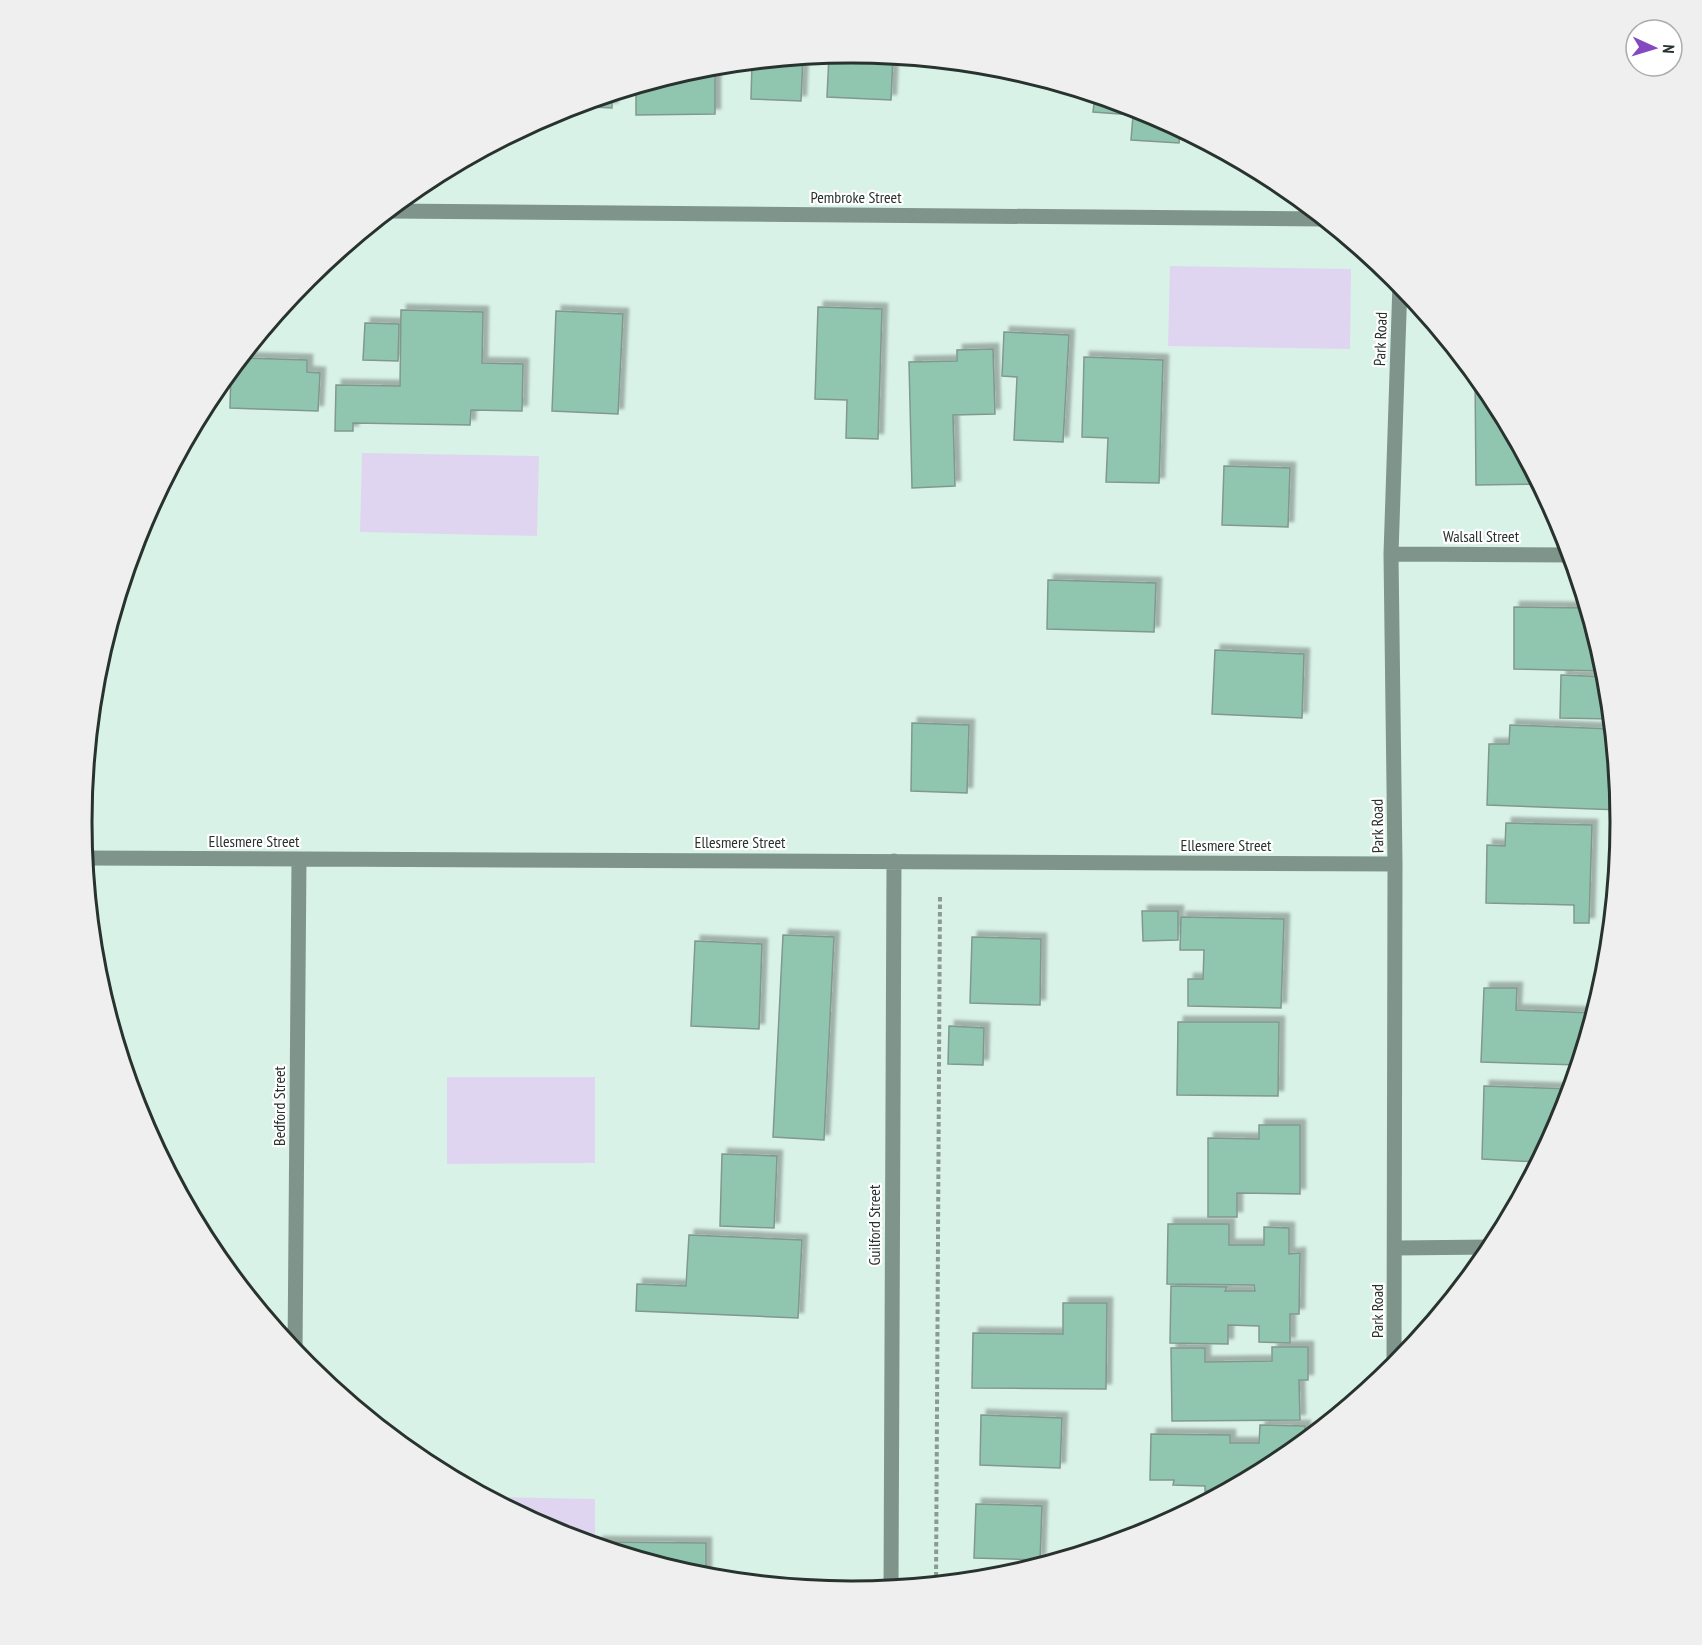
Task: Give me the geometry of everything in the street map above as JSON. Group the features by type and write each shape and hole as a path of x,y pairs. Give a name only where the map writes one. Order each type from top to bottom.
{"street":[{"name":"Pembroke Street","path":"401,211 1311,219"},
{"name":"Park Road","path":"1394,1353 1395,864 1391,554 1400,298"},
{"name":"Walsall Street","path":"1391,554 1561,555"},
{"name":"Ellesmere Street","path":"93,858 1395,864"},
{"name":"Bedford Street","path":"295,1339 299,859"},
{"name":"Guilford Street","path":"891,1580 894,861"},
{"path":"1395,1248 1481,1247"}],"path":[{"path":"936,1577 940,895"}],"shaded area":[{"path":"1170,266 1351,269 1350,349 1168,346"},
{"path":"362,453 539,456 537,536 360,532"},
{"path":"447,1077 595,1077 595,1163 447,1164"},
{"path":"503,1497 595,1499 595,1537"}],"building":[{"path":"829,64 893,65 891,100 827,97"},
{"path":"803,65 801,101 751,99 752,69"},
{"path":"715,76 715,114 636,115 636,94"},
{"path":"612,102 612,108 596,107"},
{"path":"1094,103 1125,114 1093,112"},
{"path":"1133,117 1179,138 1179,143 1131,140"},
{"path":"818,307 882,309 878,439 846,438 847,400 815,399"},
{"path":"401,310 483,312 482,363 523,364 522,411 471,410 470,425 353,423 353,431 335,431 336,385 400,386"},
{"path":"556,311 623,314 618,414 552,411"},
{"path":"365,323 399,324 398,361 363,360"},
{"path":"1004,332 1069,335 1063,442 1014,440 1017,377 1002,376"},
{"path":"993,349 995,414 953,415 955,486 912,488 909,362 957,361 957,350"},
{"path":"1084,357 1163,360 1159,483 1106,482 1108,438 1082,437"},
{"path":"249,358 307,360 307,372 320,373 318,411 230,408 231,385"},
{"path":"1475,390 1509,443 1531,484 1476,485"},
{"path":"1224,466 1290,468 1288,527 1222,525"},
{"path":"1048,580 1156,583 1154,632 1047,629"},
{"path":"1514,607 1579,608 1595,671 1514,669"},
{"path":"1215,650 1304,654 1302,718 1212,714"},
{"path":"1561,675 1596,677 1603,719 1560,718"},
{"path":"912,723 969,725 967,793 911,791"},
{"path":"1510,725 1605,729 1610,810 1487,805 1489,744 1509,744"},
{"path":"1506,823 1592,825 1589,923 1574,923 1574,905 1486,903 1487,845 1505,846"},
{"path":"1142,911 1178,911 1178,940 1143,941"},
{"path":"1181,917 1284,919 1281,1008 1188,1006 1188,979 1203,979 1204,950 1180,950"},
{"path":"783,935 834,937 824,1140 773,1137"},
{"path":"972,937 1041,939 1040,1005 970,1003"},
{"path":"695,941 762,944 759,1029 691,1026"},
{"path":"1484,988 1517,988 1516,1010 1586,1013 1571,1065 1481,1062"},
{"path":"1178,1022 1279,1022 1278,1096 1177,1095"},
{"path":"949,1026 984,1028 983,1065 948,1064"},
{"path":"1484,1086 1562,1089 1530,1162 1482,1159"},
{"path":"1259,1125 1300,1125 1300,1194 1237,1193 1237,1217 1208,1217 1208,1138 1259,1139"},
{"path":"722,1154 777,1156 774,1228 720,1226"},
{"path":"1168,1224 1229,1224 1229,1245 1264,1245 1264,1227 1289,1228 1289,1254 1300,1253 1299,1314 1290,1314 1290,1343 1259,1342 1259,1326 1228,1325 1228,1344 1170,1343 1171,1286 1227,1287 1225,1291 1255,1291 1254,1285 1167,1284"},
{"path":"689,1235 802,1240 798,1318 636,1311 637,1284 686,1286"},
{"path":"1063,1303 1107,1303 1106,1389 972,1388 973,1333 1063,1334"},
{"path":"1272,1347 1308,1347 1308,1380 1299,1380 1300,1420 1172,1421 1171,1348 1205,1348 1205,1362 1272,1361"},
{"path":"981,1415 1062,1418 1060,1468 980,1465"},
{"path":"1260,1425 1305,1426 1305,1431 1273,1454 1211,1491 1205,1491 1205,1486 1173,1485 1174,1480 1150,1480 1151,1434 1230,1435 1230,1443 1259,1443"},
{"path":"976,1504 1042,1506 1040,1558 1031,1560 974,1558"},
{"path":"607,1542 706,1543 706,1568 654,1556"}]}
